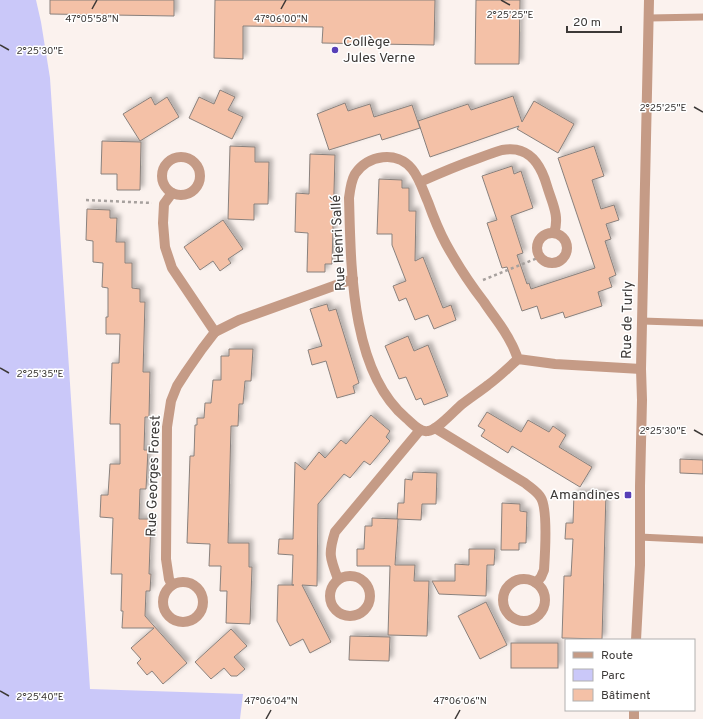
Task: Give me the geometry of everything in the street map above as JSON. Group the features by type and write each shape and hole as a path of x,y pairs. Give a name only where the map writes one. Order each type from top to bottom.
{"street":[{"name":"Rue de Turly","path":"636,639 640,565 641,369 649,0"},
{"path":"420,182 451,168 503,150 520,151 528,155 536,162 543,175 557,217 557,225 554,233"},
{"name":"Rue Henri Sallé","path":"420,430 401,414 386,397 377,381 367,357 359,325 353,278 350,187 354,176 360,168 376,158 385,156 404,162 412,169 420,182 431,212 446,243 462,272 503,328 512,343 518,360"},
{"path":"172,194 164,204 163,223 165,247 172,268 215,332"},
{"path":"549,233 559,234 566,241 567,252 562,260 552,263 547,262 540,257 537,247 538,242 545,235 549,233"},
{"name":"Rue Georges Forest","path":"172,585 169,579 166,559 167,427 171,401 177,386 215,332 239,320 353,278"},
{"path":"338,579 330,559 331,545 336,532 420,430 428,432 435,428 518,360 555,364 641,369"},
{"path":"435,428 525,484 536,492 541,498 544,505 545,522 544,570 536,583"},
{"path":"350,576 356,577 362,580 366,585 369,590 370,597 361,613 354,616 348,616 335,610 331,604 330,591 333,584 338,579 350,576"},
{"path":"523,579 536,583 541,588 545,600 540,613 529,620 522,621 510,615 506,610 504,596 510,584 523,579"}],"lane":[{"path":"649,18 703,17"},
{"path":"642,321 703,323"},
{"path":"640,537 703,540"}],"path":[{"path":"86,200 164,204"},
{"path":"471,284 540,257"}],"green space":[{"path":"0,0 36,0 50,78 90,689 243,694 240,719 0,719"}],"building":[{"path":"50,0 174,0 174,16 50,14"},
{"path":"215,0 435,0 434,45 322,43 323,27 243,26 243,59 214,58"},
{"path":"476,0 520,0 519,64 475,64"},
{"path":"220,90 235,97 228,110 243,117 232,139 189,118 199,97 214,104"},
{"path":"513,96 522,122 534,101 574,124 558,153 517,129 519,126 430,157 418,121 468,104 471,110"},
{"path":"151,97 155,105 167,97 179,117 140,141 123,114"},
{"path":"345,103 348,111 370,104 374,117 412,105 420,128 382,140 380,134 329,150 317,114"},
{"path":"102,141 141,142 140,190 117,190 117,174 101,174"},
{"path":"230,146 255,147 255,162 269,162 268,204 254,204 254,220 228,219"},
{"path":"594,146 604,176 592,180 601,209 614,205 619,220 606,224 611,239 605,241 616,275 609,278 612,287 598,292 602,306 565,318 563,312 541,319 537,306 522,311 507,267 502,268 487,223 497,220 482,176 512,166 514,174 521,171 533,208 511,216 523,253 517,255 527,284 529,283 531,289 595,268 558,158"},
{"path":"310,154 335,155 332,264 325,264 325,272 307,272 308,233 295,232 296,193 309,194"},
{"path":"379,179 402,180 402,188 409,188 409,211 416,211 415,261 423,257 443,308 451,305 456,320 434,329 428,315 415,320 406,298 399,301 393,286 406,281 392,245 392,234 377,234"},
{"path":"87,209 110,210 110,218 117,218 116,242 125,242 125,263 132,263 132,288 140,289 140,302 145,302 143,372 150,372 149,417 145,417 144,450 148,450 146,489 140,489 139,519 151,519 149,574 151,574 150,591 146,591 145,616 187,663 163,684 152,671 147,675 137,663 141,659 131,648 154,628 122,628 122,574 111,574 113,518 100,517 101,495 108,495 110,464 120,464 120,424 110,424 112,363 119,363 120,334 106,334 106,317 108,317 108,288 102,287 103,263 93,262 93,241 86,240"},
{"path":"223,220 243,249 228,259 231,263 220,271 213,261 200,270 184,247"},
{"path":"327,304 329,311 336,309 359,383 353,386 355,393 337,398 326,361 312,365 308,350 322,346 310,309"},
{"path":"408,336 414,351 428,345 448,396 424,405 421,398 416,400 406,377 399,379 385,346"},
{"path":"229,349 253,349 251,381 245,381 243,404 239,404 238,426 231,426 228,543 249,543 249,567 252,567 250,624 226,623 227,591 220,591 221,566 209,566 210,544 187,543 190,456 194,456 195,425 197,425 197,418 204,418 205,403 211,403 213,380 221,380 221,356 229,356"},
{"path":"487,412 521,432 528,420 549,432 553,426 566,435 559,447 592,467 580,487 512,446 508,453 481,436 485,430 478,426"},
{"path":"371,415 390,431 386,437 390,441 370,465 364,461 350,478 344,474 318,504 317,586 302,585 331,642 310,653 303,639 290,646 277,621 278,585 292,585 293,555 278,554 279,539 293,539 295,462 305,470 319,452 325,458 341,440 346,444"},
{"path":"680,459 703,460 703,474 680,473"},
{"path":"413,472 437,473 436,504 422,504 421,520 397,519 398,503 404,503 405,479 412,480"},
{"path":"574,493 606,493 602,639 562,638 564,576 571,576 573,539 565,539 566,523 573,523"},
{"path":"502,503 520,504 520,511 527,512 526,543 519,543 519,550 501,550"},
{"path":"372,518 398,519 395,565 415,565 414,581 429,581 427,636 388,635 390,566 357,566 357,549 364,549 365,526 372,526"},
{"path":"469,549 495,549 494,565 487,565 486,596 439,594 432,581 455,581 455,564 469,565"},
{"path":"486,602 507,645 480,659 458,616"},
{"path":"231,629 247,646 234,657 245,669 237,676 231,676 224,668 211,679 195,662"},
{"path":"350,636 390,637 389,661 349,660"},
{"path":"511,643 558,643 558,668 511,668"}],"place":[{"name":"Collège Jules Verne","path":"335,50"},
{"name":"Amandines","path":"628,495"}]}
